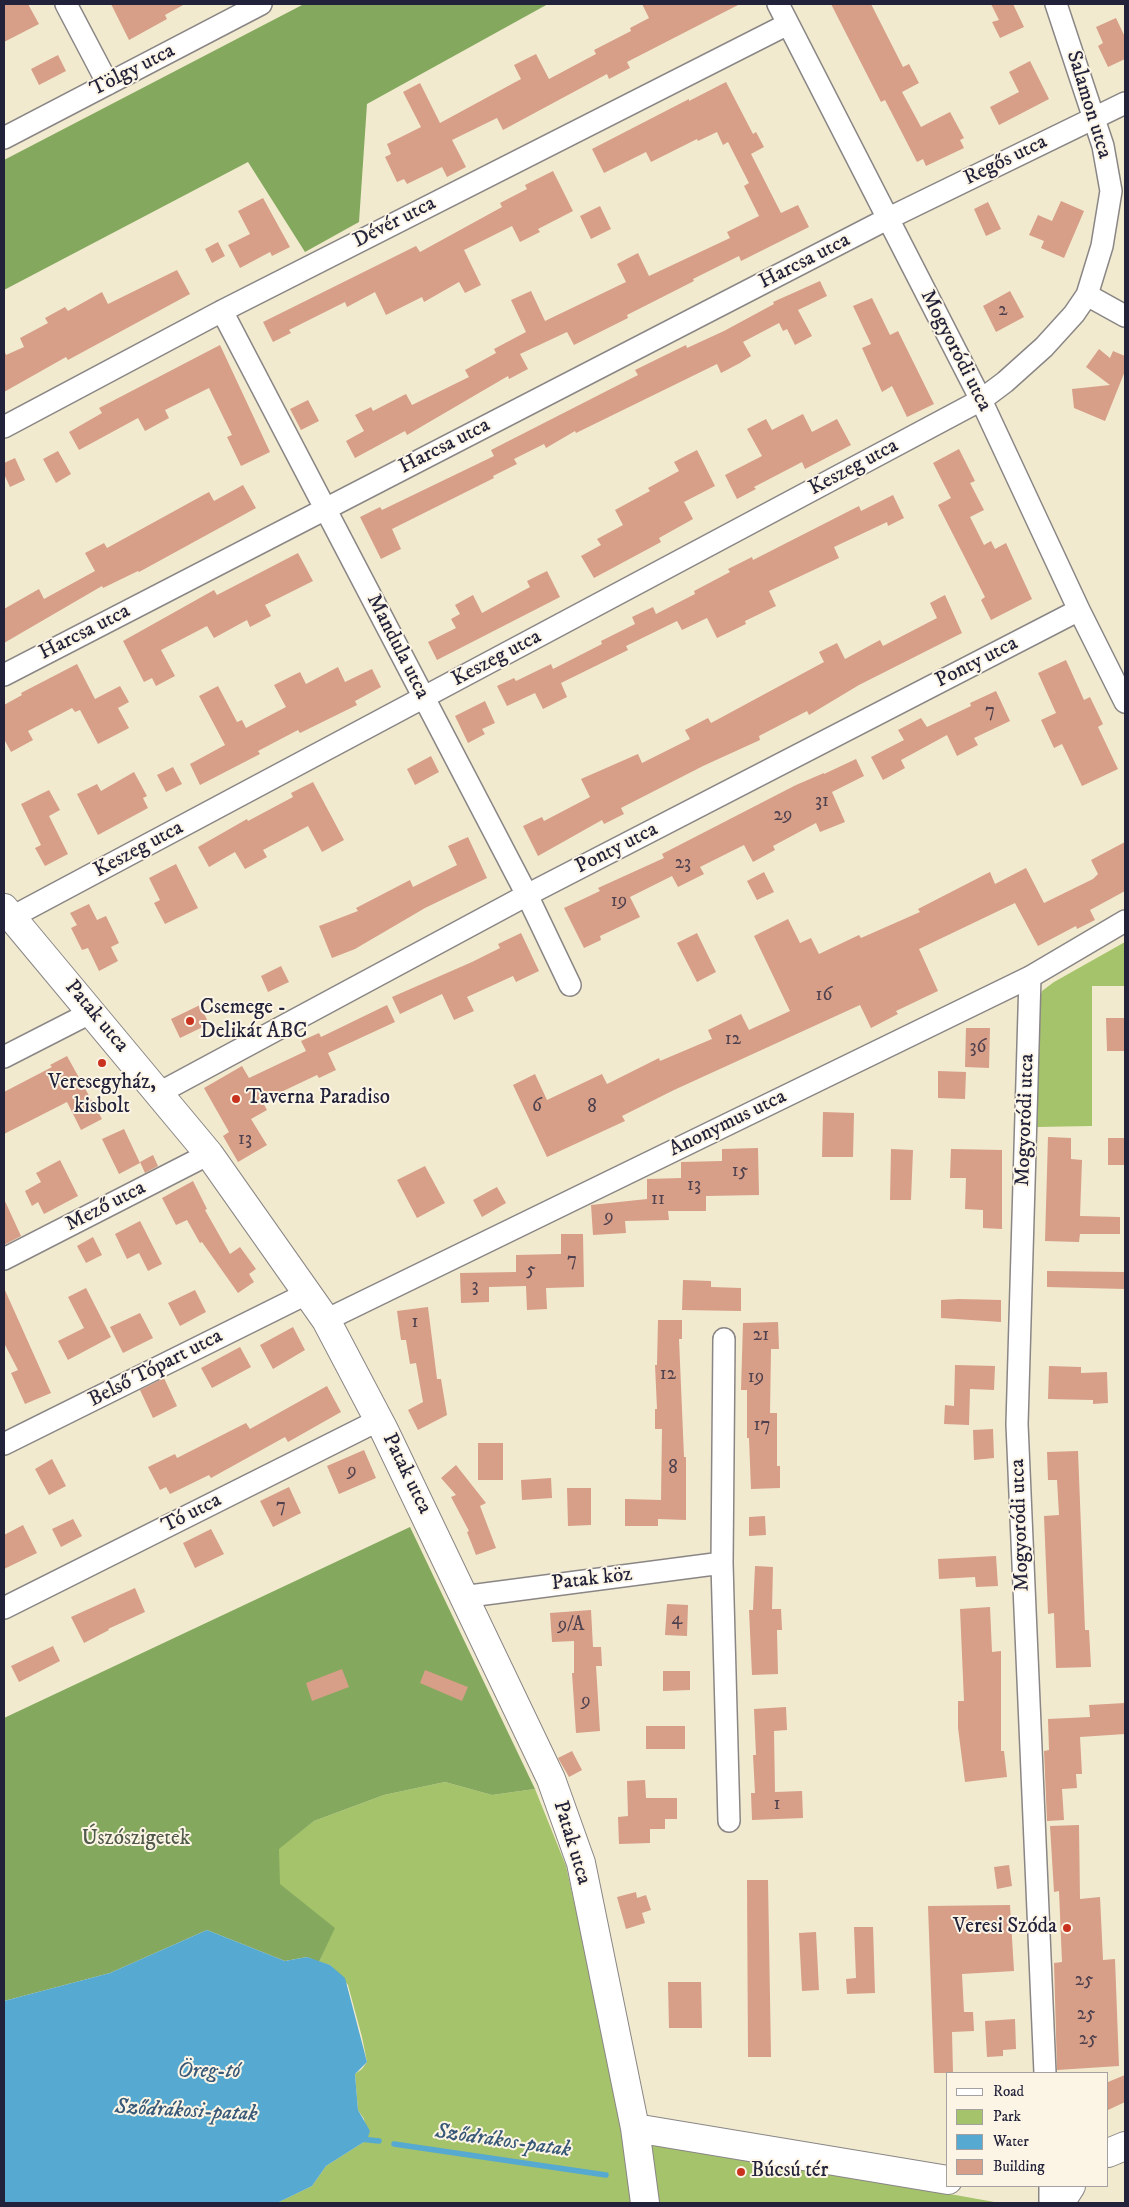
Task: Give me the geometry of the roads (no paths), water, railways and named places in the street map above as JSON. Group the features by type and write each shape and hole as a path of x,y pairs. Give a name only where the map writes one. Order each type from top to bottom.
{"street":[{"path":"66,4 108,84"},
{"name":"Tölgy utca","path":"4,138 262,4"},
{"name":"Mogyoródi utca","path":"778,4 887,220 981,400 1079,610 1119,674 1125,702"},
{"name":"Salamon utca","path":"981,400 1044,347 1074,314 1087,294 1102,246 1111,191 1103,146 1056,4"},
{"name":"Dévér utca","path":"4,427 222,311 788,24"},
{"name":"Regős utca","path":"887,220 1025,154 1094,117 1125,103"},
{"name":"Harcsa utca","path":"4,675 887,220"},
{"path":"1087,294 1125,316"},
{"name":"Mandula utca","path":"222,311 327,508 423,699 528,895 570,985"},
{"name":"Keszeg utca","path":"8,913 423,699 981,400"},
{"name":"Ponty utca","path":"159,1093 528,895 1079,610"},
{"name":"Patak utca","path":"8,913 209,1154 326,1320 379,1420 551,1780 581,1863 634,2128 645,2203"},
{"name":"Anonymus utca","path":"326,1320 1030,977 1125,921"},
{"name":"Mogyoródi utca","path":"1030,977 1017,1424 1045,2072"},
{"path":"4,1056 92,1012"},
{"name":"Mező utca","path":"4,1259 209,1154"},
{"name":"Belső Tópart utca","path":"4,1444 308,1292"},
{"path":"724,1340 722,1563 729,1821"},
{"name":"Tó utca","path":"4,1608 379,1420"},
{"name":"Patak köz","path":"462,1597 722,1563"},
{"path":"634,2128 946,2180"},
{"path":"1109,2153 1125,2146"},
{"path":"1050,2187 1050,2203"},
{"path":"1060,2203 1070,2187"}],"water":[{"name":"Öreg-tó","path":"207,1930 285,1961 307,1957 330,1965 345,1978 367,2062 355,2074 358,2110 370,2131 367,2140 326,2166 312,2186 277,2203 4,2203 4,2001 110,1973"}],"waterway":[{"name":"Sződrákosi-patak","path":"360,2139 379,2141"},
{"name":"Sződrákos-patak","path":"394,2144 606,2175"}],"place":[{"name":"Csemege - Delikát ABC","path":"190,1021"},
{"name":"Veresegyház, kisbolt","path":"102,1063"},
{"name":"Taverna Paradiso","path":"236,1099"},
{"name":"Veresi Szóda","path":"1067,1928"},
{"name":"Búcsú tér","path":"741,2172"}],"park label":[{"name":"Úszószigetek","path":"136,1840"}]}
